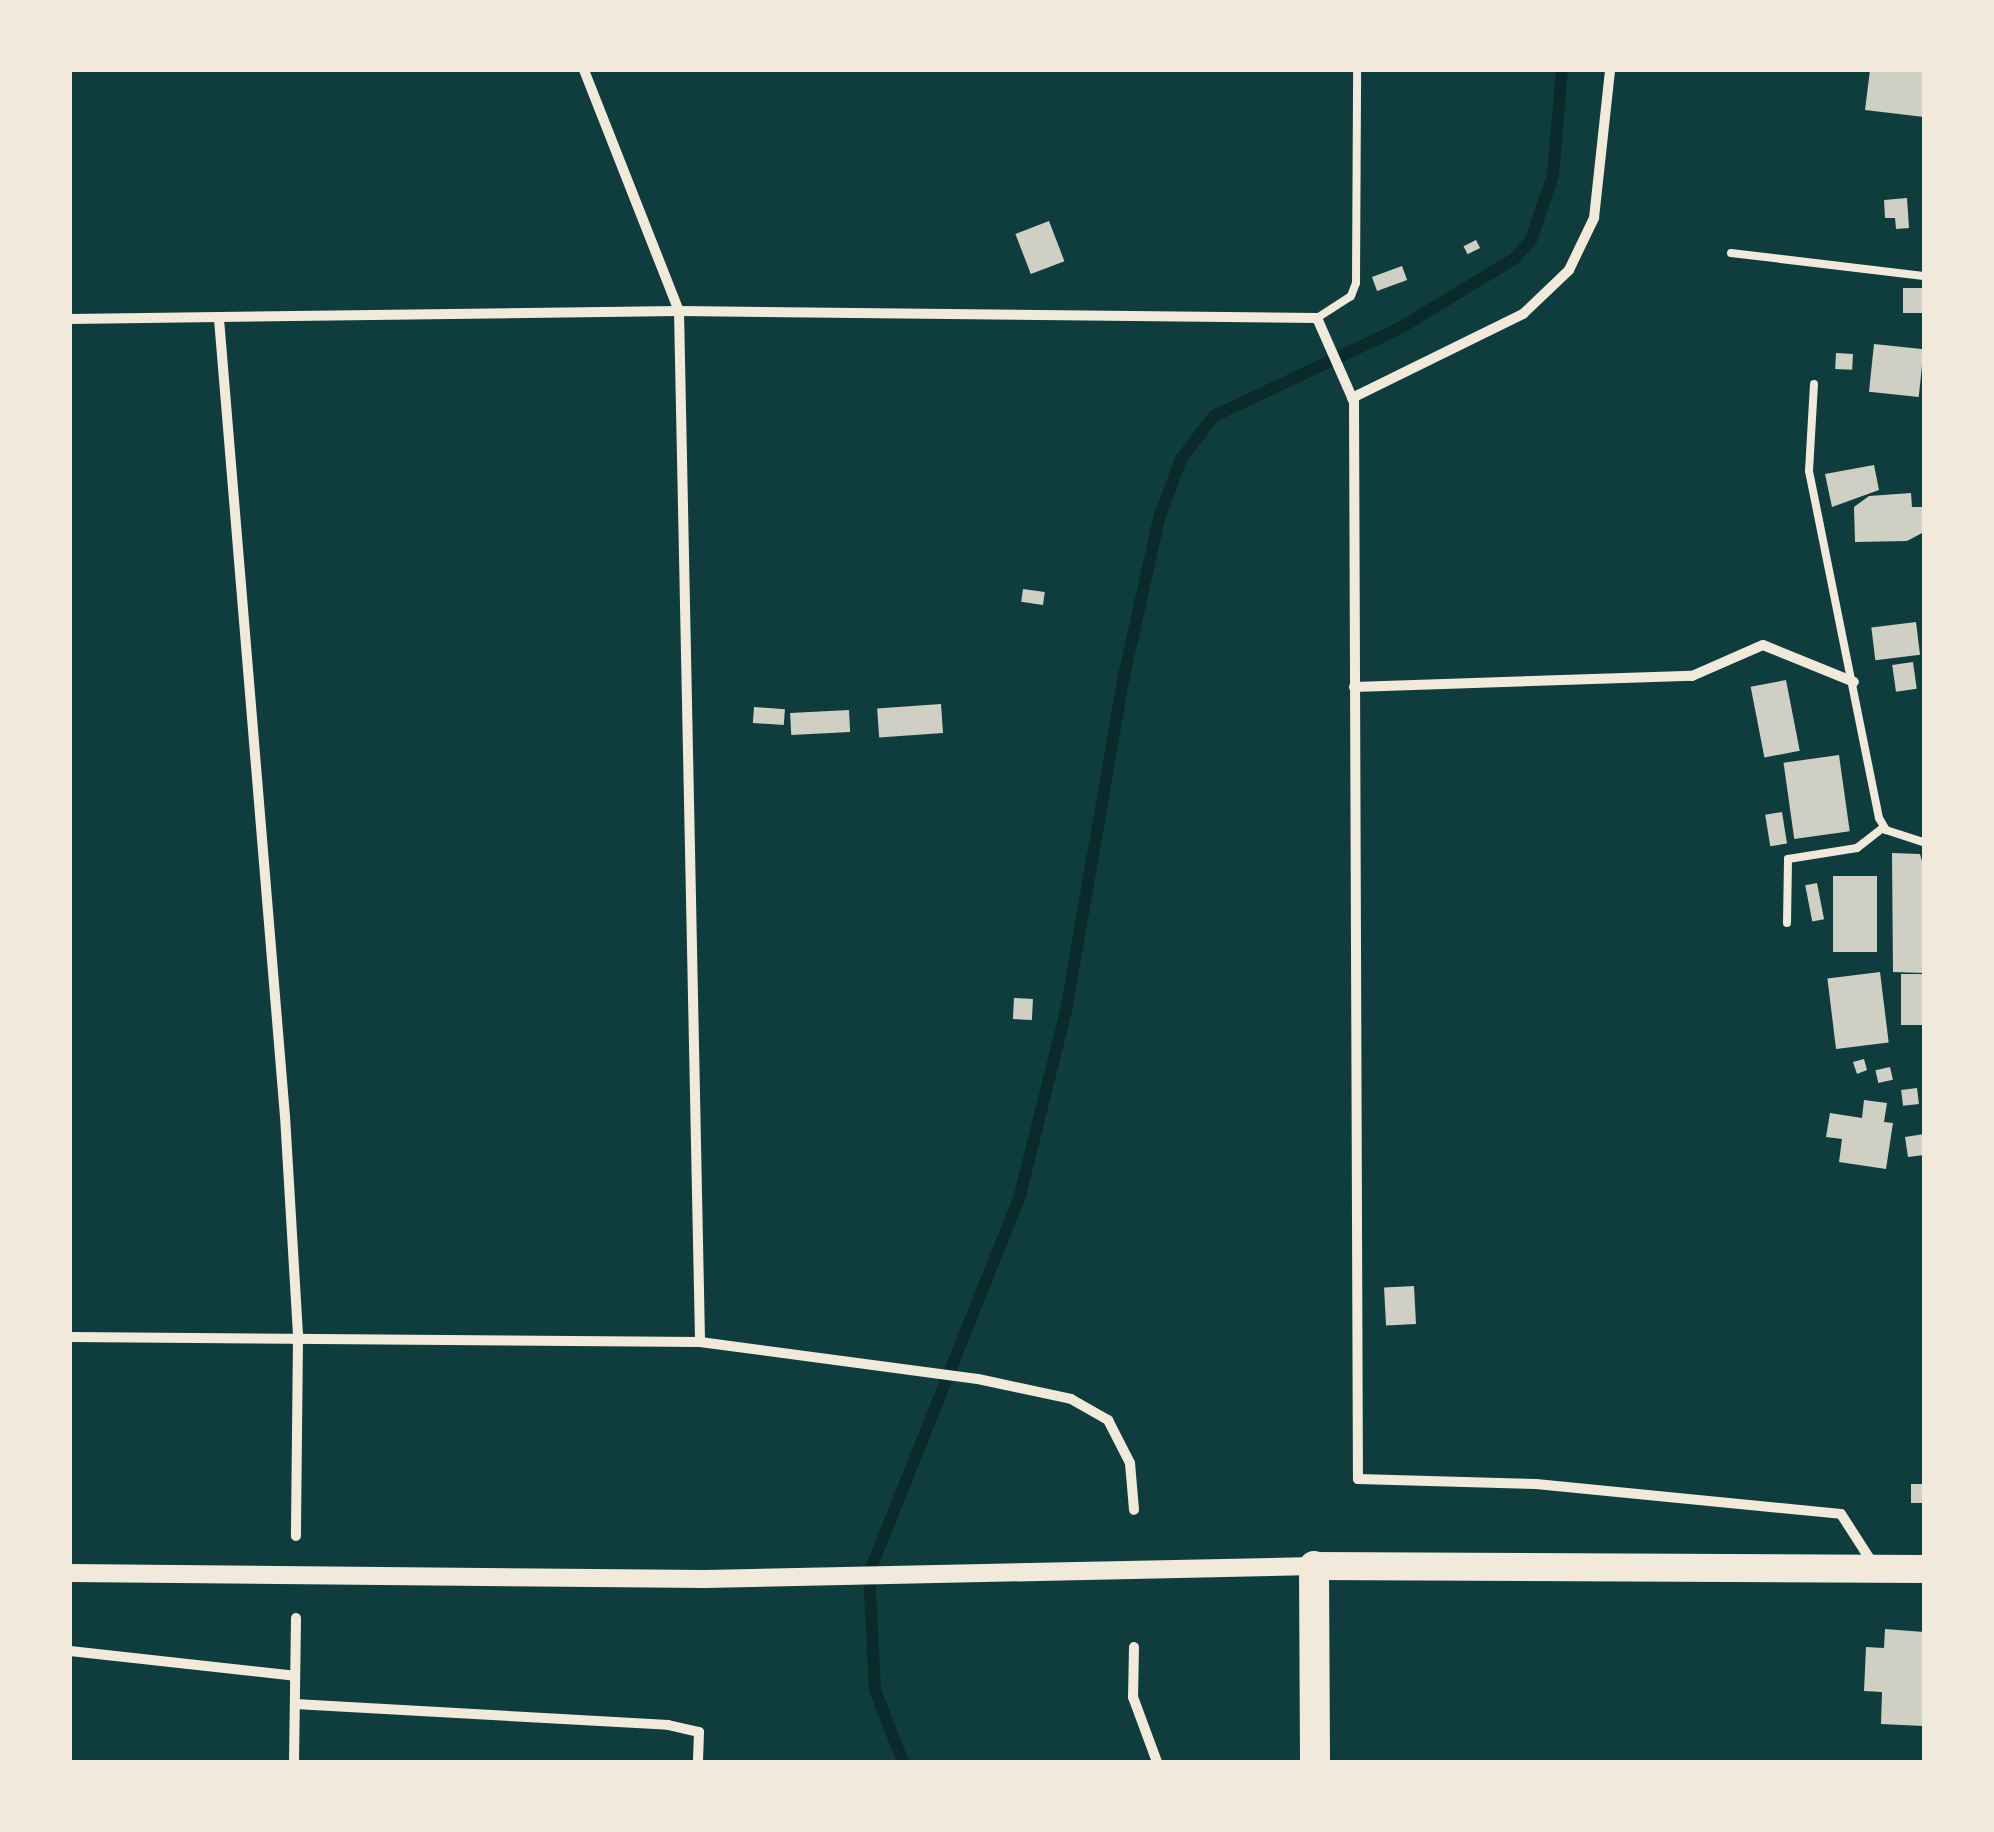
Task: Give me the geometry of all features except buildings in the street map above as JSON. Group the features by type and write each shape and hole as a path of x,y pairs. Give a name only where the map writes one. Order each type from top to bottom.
{"highway":[{"path":"1315,1762 1314,1566 1924,1569"}],"street":[{"path":"584,70 679,311 700,1342"},
{"path":"1350,394 1523,314 1569,270 1594,218 1610,70"},
{"path":"70,319 679,311 1320,321 1350,394 1358,1479 1536,1484 1842,1514 1876,1568"},
{"path":"219,319 298,1338 296,1536"},
{"path":"1354,687 1692,676 1762,645 1854,682"},
{"path":"70,1336 700,1342 978,1380 1090,1406 1120,1438 1134,1510"},
{"path":"70,1573 706,1578 1314,1566"},
{"path":"294,1762 296,1618"},
{"path":"1134,1647 1133,1696 1157,1762"},
{"path":"70,1651 295,1676"},
{"path":"295,1704 668,1725 699,1732 698,1762"}],"lane":[{"path":"1320,321 1351,296 1356,283 1358,70"},
{"path":"1731,253 1924,276"},
{"path":"1814,384 1809,471 1884,827"},
{"path":"1884,827 1924,842"},
{"path":"1787,923 1788,859 1857,848 1884,827"}],"waterway":[{"path":"903,1762 875,1690 869,1573 1020,1195 1066,1011 1123,680 1160,515 1181,459 1214,416 1400,328 1514,259 1531,240 1553,175 1562,70"}]}
